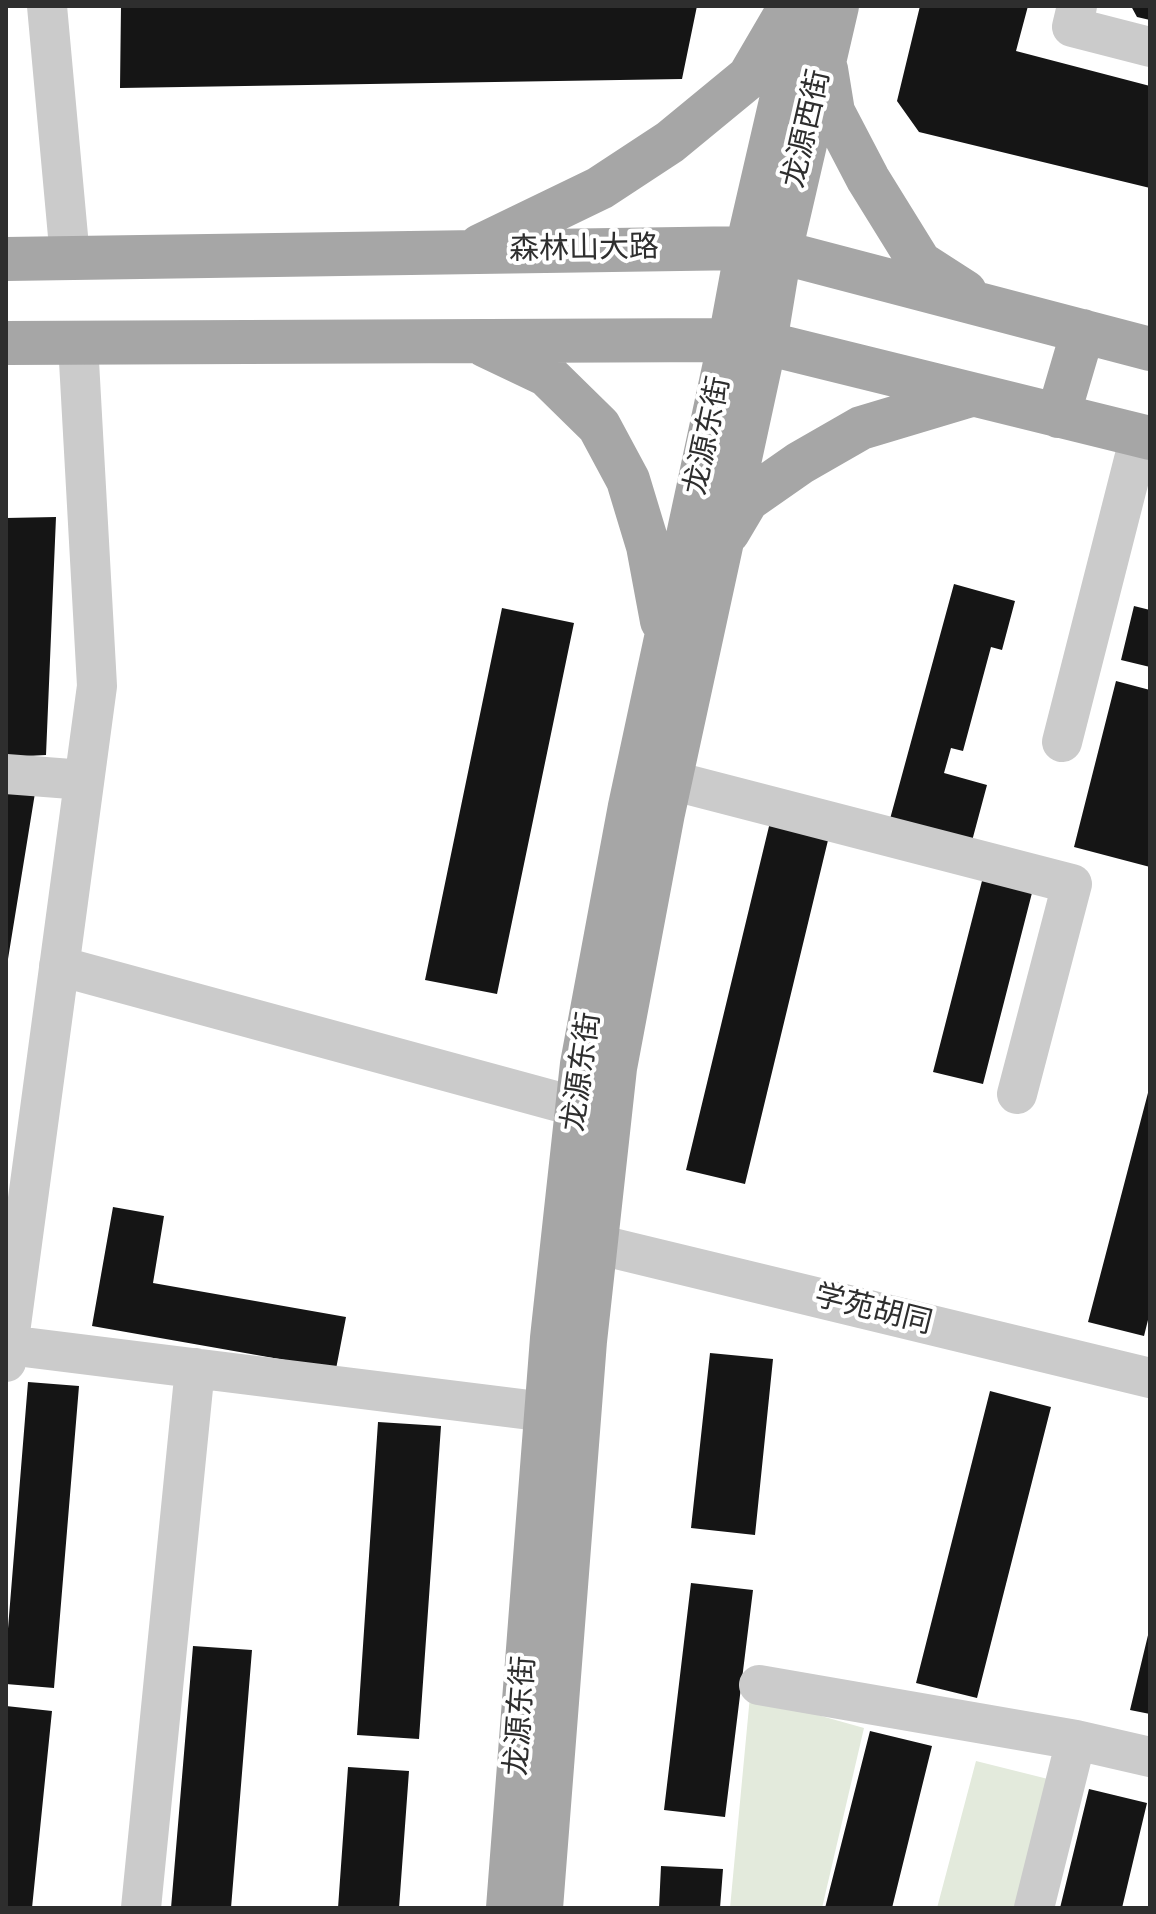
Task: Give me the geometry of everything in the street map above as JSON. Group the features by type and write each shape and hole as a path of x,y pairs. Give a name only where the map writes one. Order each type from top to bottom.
{"main road":[{"path":"468,252 600,188 670,142 749,77 791,6"},
{"name":"龙源西街","path":"763,250 803,6"},
{"name":"龙源西街","path":"763,250 824,59 837,6"},
{"path":"824,59 833,112 868,179 920,263 987,306"},
{"name":"森林山大路","path":"6,259 763,250 1150,349"},
{"name":"龙源东街","path":"508,1908 546,1412 593,1111 615,1068 670,780 721,545 747,342 763,250"},
{"path":"1058,416 1083,331"},
{"path":"477,341 547,375 599,426 628,480 648,546 666,639"},
{"path":"6,343 747,342 1145,437"},
{"name":"龙源东街","path":"541,1908 585,1341 596,1244 593,1111 582,1064 630,806 666,639 747,342"},
{"path":"721,545 747,500 800,463 861,428 973,394"}],"street":[{"path":"47,6 70,258"},
{"path":"1077,6 1072,27 1150,47"},
{"path":"78,343 97,686 59,966 15,1227 7,1354 195,1368 546,1412"},
{"path":"1062,742 1145,437"},
{"path":"6,774 84,780"},
{"path":"670,780 1072,884 1017,1094"},
{"path":"59,966 593,1111"},
{"name":"学苑胡同","path":"596,1244 1150,1378"},
{"path":"141,1908 195,1368"},
{"path":"759,1685 1076,1740 1150,1757"},
{"path":"1034,1908 1076,1740"}],"shaded area":[{"path":"750,1696 864,1728 822,1908 730,1908"},
{"path":"976,1761 1048,1779 1016,1908 937,1908"}],"building":[{"path":"121,6 697,6 682,79 120,88"},
{"path":"920,6 1028,6 1016,51 1150,86 1150,188 919,132 897,101"},
{"path":"1131,6 1150,6 1150,20 1137,17"},
{"path":"56,517 46,755 6,757 6,518"},
{"path":"954,584 1015,601 1002,650 991,647 963,751 951,748 944,773 987,785 972,841 890,819"},
{"path":"1134,606 1150,610 1150,667 1121,660"},
{"path":"502,608 574,623 497,994 425,980"},
{"path":"1116,681 1150,690 1150,867 1074,847"},
{"path":"6,788 35,793 8,959 6,958"},
{"path":"771,818 830,832 745,1184 686,1170"},
{"path":"983,877 1033,889 983,1084 933,1072"},
{"path":"1149,1089 1150,1312 1144,1336 1088,1322"},
{"path":"113,1207 164,1216 153,1283 346,1317 336,1369 92,1326"},
{"path":"710,1353 773,1359 755,1535 691,1528"},
{"path":"28,1382 79,1386 54,1688 6,1684"},
{"path":"990,1391 1051,1407 977,1698 916,1683"},
{"path":"378,1422 441,1426 419,1739 357,1735"},
{"path":"691,1583 753,1590 725,1817 664,1810"},
{"path":"1150,1631 1150,1714 1130,1710"},
{"path":"193,1646 252,1650 231,1908 171,1908"},
{"path":"6,1706 52,1711 32,1908 6,1908"},
{"path":"870,1731 932,1746 892,1908 825,1908"},
{"path":"348,1767 409,1771 399,1908 338,1908"},
{"path":"1089,1789 1147,1803 1122,1908 1060,1908"},
{"path":"661,1866 723,1869 720,1908 659,1908"}]}
